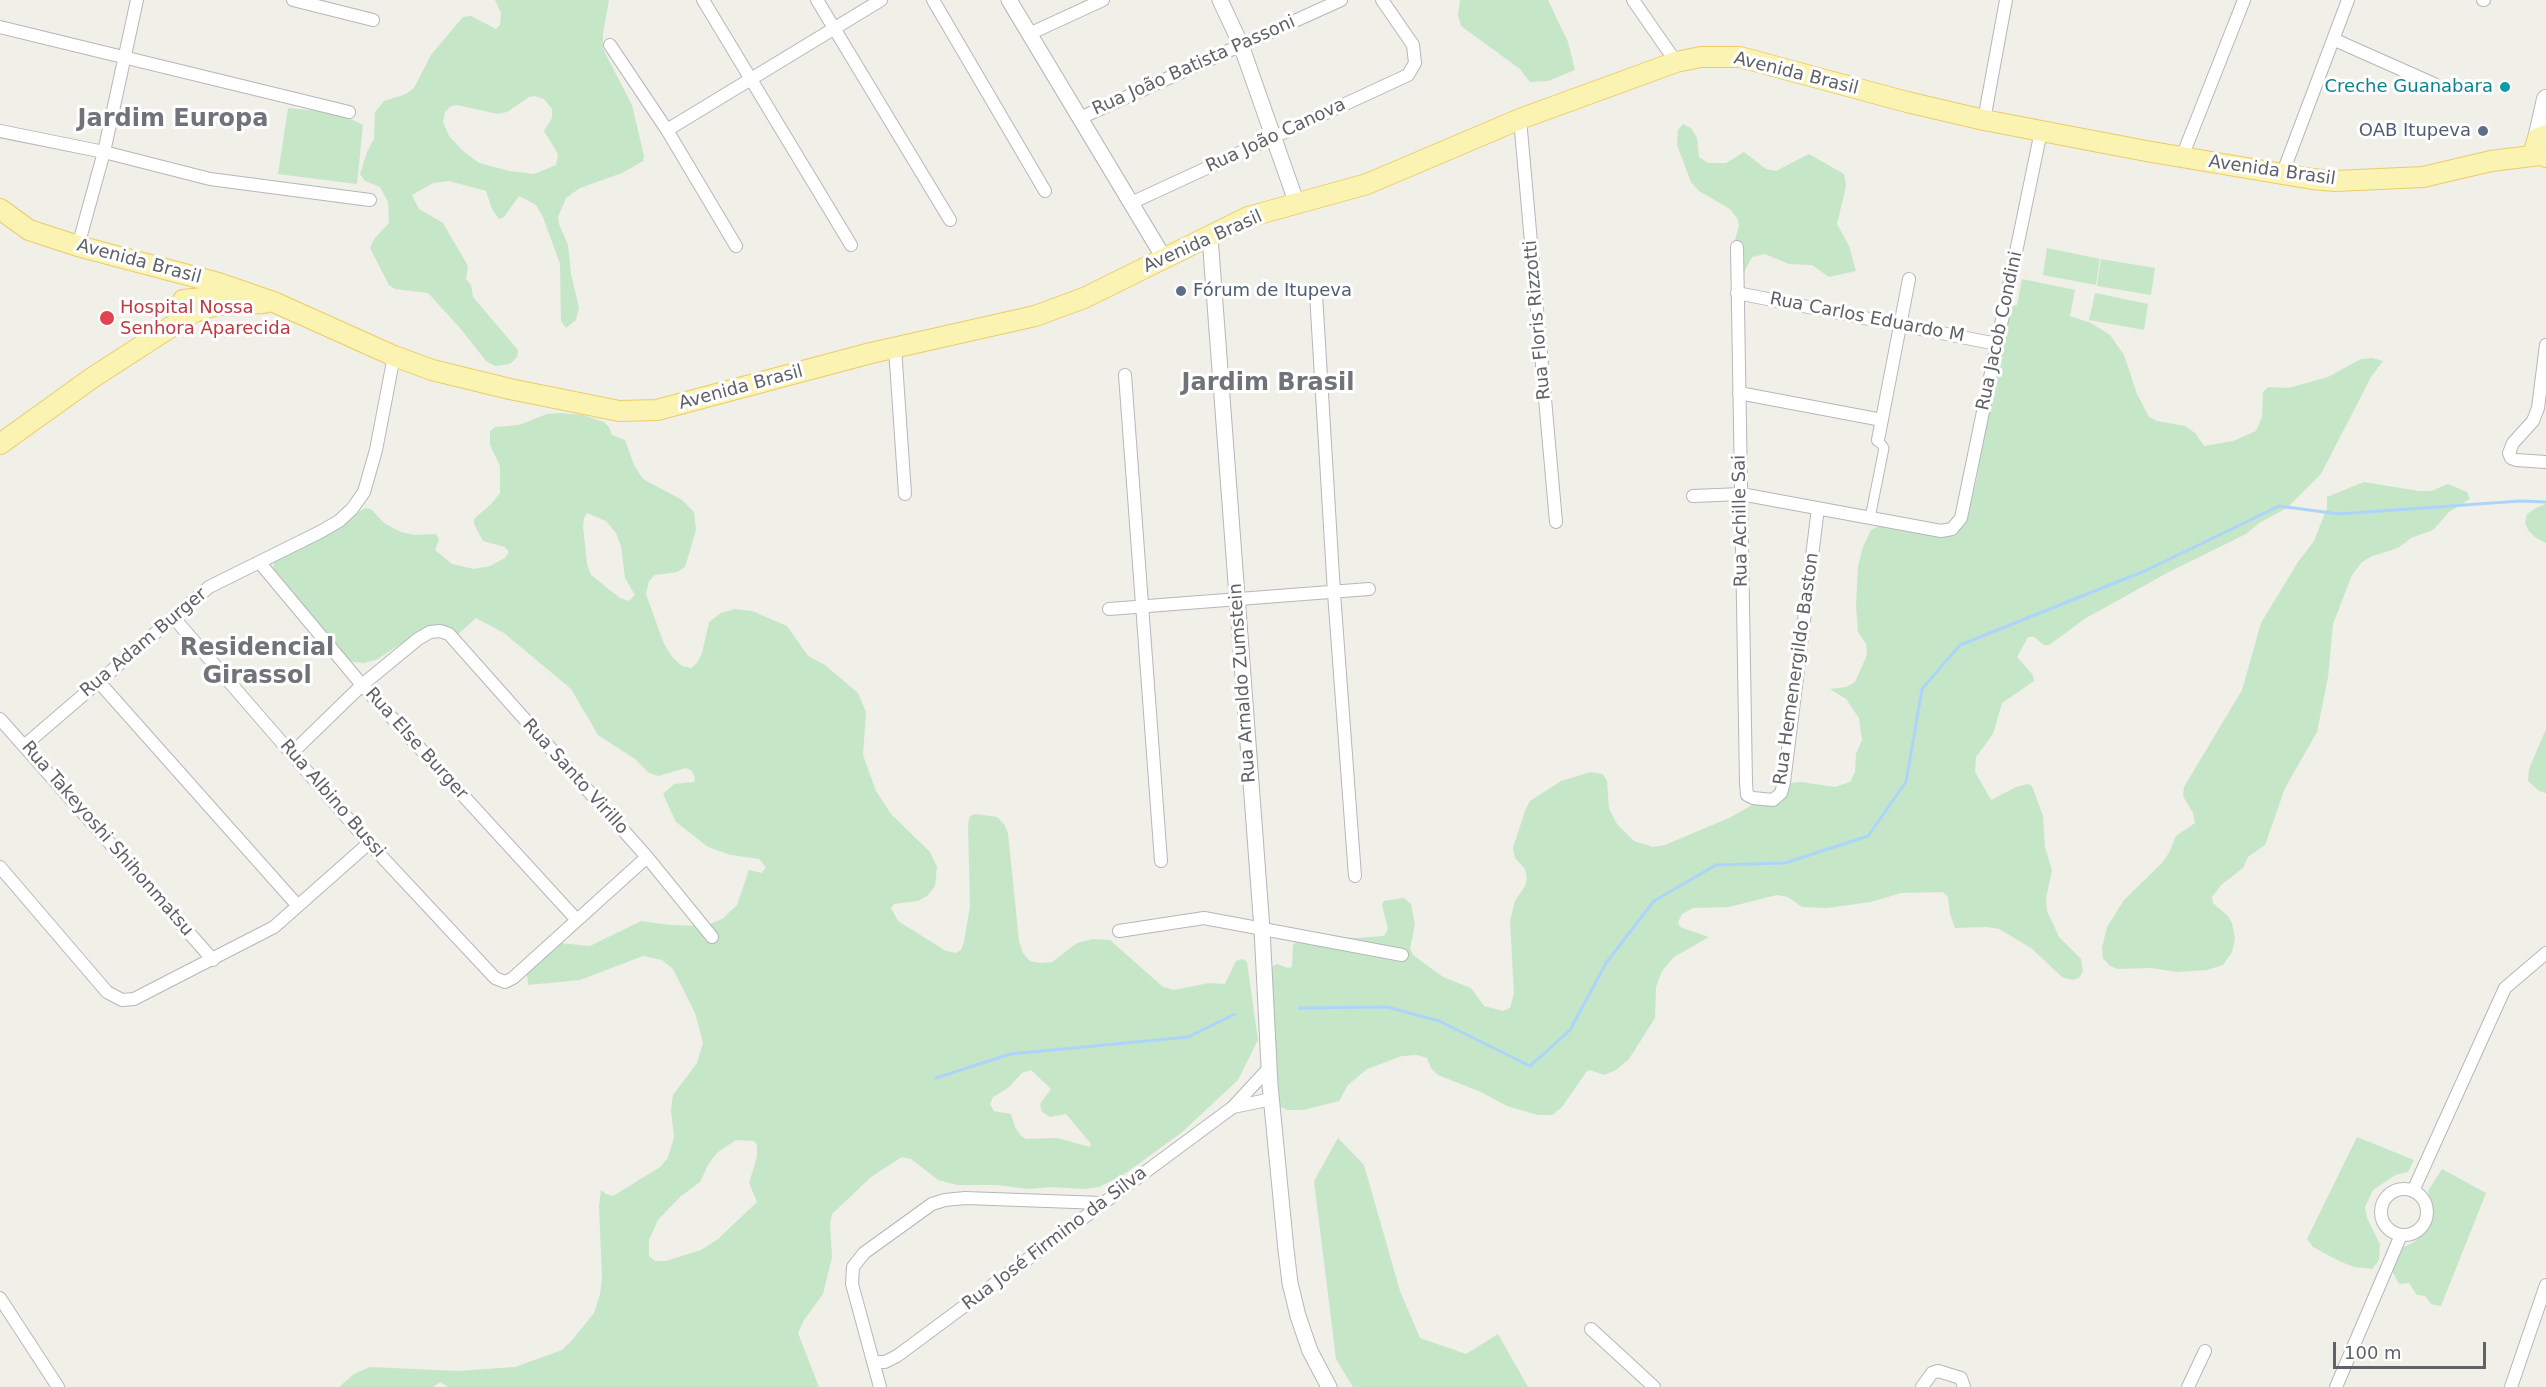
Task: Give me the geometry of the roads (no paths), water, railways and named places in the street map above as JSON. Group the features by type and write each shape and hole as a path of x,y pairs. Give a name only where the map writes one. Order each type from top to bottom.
{"main road":[{"name":"Avenida Brasil","path":"0,209 29,230 78,246 218,283 276,303 394,356 432,370 510,389 619,411 657,410 895,348 1035,316 1084,298 1248,217 1367,184 1520,119 1676,62 1701,57 1740,57 1907,102 1984,120 2282,175 2335,181 2423,177 2491,161 2541,146"},
{"path":"2541,146 2546,99"},
{"path":"164,270 176,280 183,300 182,313 178,321"},
{"path":"183,300 225,296 248,297 276,303"},
{"path":"0,444 9,429 194,312 218,306 276,303"}],"street":[{"path":"78,246 104,152 137,0"},
{"path":"294,0 373,20"},
{"path":"703,0 851,245"},
{"path":"817,0 950,220"},
{"path":"667,130 881,0"},
{"path":"933,0 1045,191"},
{"path":"1009,0 1164,258"},
{"path":"1029,34 1103,0"},
{"path":"1220,0 1241,45 1297,204"},
{"name":"Rua João Batista Passoni","path":"1080,118 1341,0"},
{"name":"Rua João Canova","path":"1131,203 1408,75 1415,63 1413,45 1382,0"},
{"path":"1633,0 1676,62"},
{"path":"1984,120 2006,0"},
{"path":"2182,157 2244,0"},
{"path":"2282,175 2335,40 2348,0"},
{"path":"0,27 348,112"},
{"path":"2335,40 2434,84"},
{"path":"610,45 667,130 736,246"},
{"name":"Rua Floris Rizzotti","path":"1520,119 1556,522"},
{"path":"0,131 104,152 210,179 370,200"},
{"name":"Rua Jacob Condini","path":"1870,518 1941,531 1952,528 1961,518 2041,131"},
{"name":"Rua Arnaldo Zumstein","path":"1210,237 1262,929 1269,1068 1290,1283 1310,1351 1329,1387"},
{"name":"Rua Achille Sai","path":"1737,248 1747,795"},
{"path":"1693,496 1741,494 1870,518 1884,448 1878,440 1909,279"},
{"name":"Rua Carlos Eduardo M","path":"1737,293 1997,344"},
{"path":"1316,294 1334,593 1355,876"},
{"path":"2546,345 2538,408 2533,421 2513,443 2510,453 2511,458 2516,460 2546,462"},
{"path":"895,348 905,494"},
{"name":"Rua Adam Burger","path":"25,745 209,587 339,521 352,509 364,492 376,450 394,356"},
{"path":"1125,375 1161,861"},
{"path":"1739,393 1882,420"},
{"name":"Rua Hemenergildo Baston","path":"1747,795 1753,798 1773,800 1781,793 1784,782 1818,508"},
{"name":"Rua Else Burger","path":"260,563 362,685 576,919"},
{"path":"1109,609 1237,601 1369,589"},
{"name":"Rua Albino Bussi","path":"173,616 369,843 495,978 505,982 513,978 576,919"},
{"name":"Rua Santo Virillo","path":"362,685 418,639 430,632 440,631 449,634 646,857 712,936"},
{"path":"98,681 298,906"},
{"path":"292,753 362,685"},
{"name":"Rua Takeyoshi Shihonmatsu","path":"0,719 213,960"},
{"path":"0,867 107,992 122,1000 134,999 274,927 369,843"},
{"path":"576,919 646,857"},
{"path":"1119,931 1204,918 1402,956"},
{"path":"2413,1191 2505,988 2546,952"},
{"name":"Rua José Firmino da Silva","path":"873,1362 885,1362 897,1356 1233,1107 1269,1068"},
{"name":"Rua José Firmino da Silva","path":"1233,1107 1272,1099"},
{"path":"2413,1191 2425,1203 2427,1212 2425,1222 2419,1230 2401,1235 2385,1226 2382,1219 2382,1204 2392,1192 2413,1191"},
{"path":"880,1387 852,1284 854,1267 864,1253 932,1204 945,1200 965,1198 1102,1203"},
{"path":"2336,1387 2401,1235"},
{"path":"2511,1387 2546,1285"},
{"path":"0,1298 58,1387"},
{"path":"1591,1329 1654,1387"},
{"path":"2188,1387 2205,1351"},
{"path":"1922,1387 1932,1373 1943,1371 1961,1378 1964,1387"}],"waterway":[{"path":"1299,1008 1387,1007 1439,1021 1530,1066 1570,1030 1606,963 1654,901 1716,865 1785,863 1868,836 1906,782 1922,689 1960,645 2147,570 2279,506 2339,514 2520,501 2546,502"},
{"path":"936,1078 1010,1054 1188,1037 1235,1014"}],"place":[{"name":"Creche Guanabara","path":"2505,87"},
{"name":"OAB Itupeva","path":"2483,131"},
{"name":"Fórum de Itupeva","path":"1181,291"},
{"name":"Hospital Nossa Senhora Aparecida","path":"107,318"}],"district":[{"name":"Jardim Europa","path":"173,120"},
{"name":"Jardim Brasil","path":"1268,384"},
{"name":"Residencial Girassol","path":"257,663"}]}
